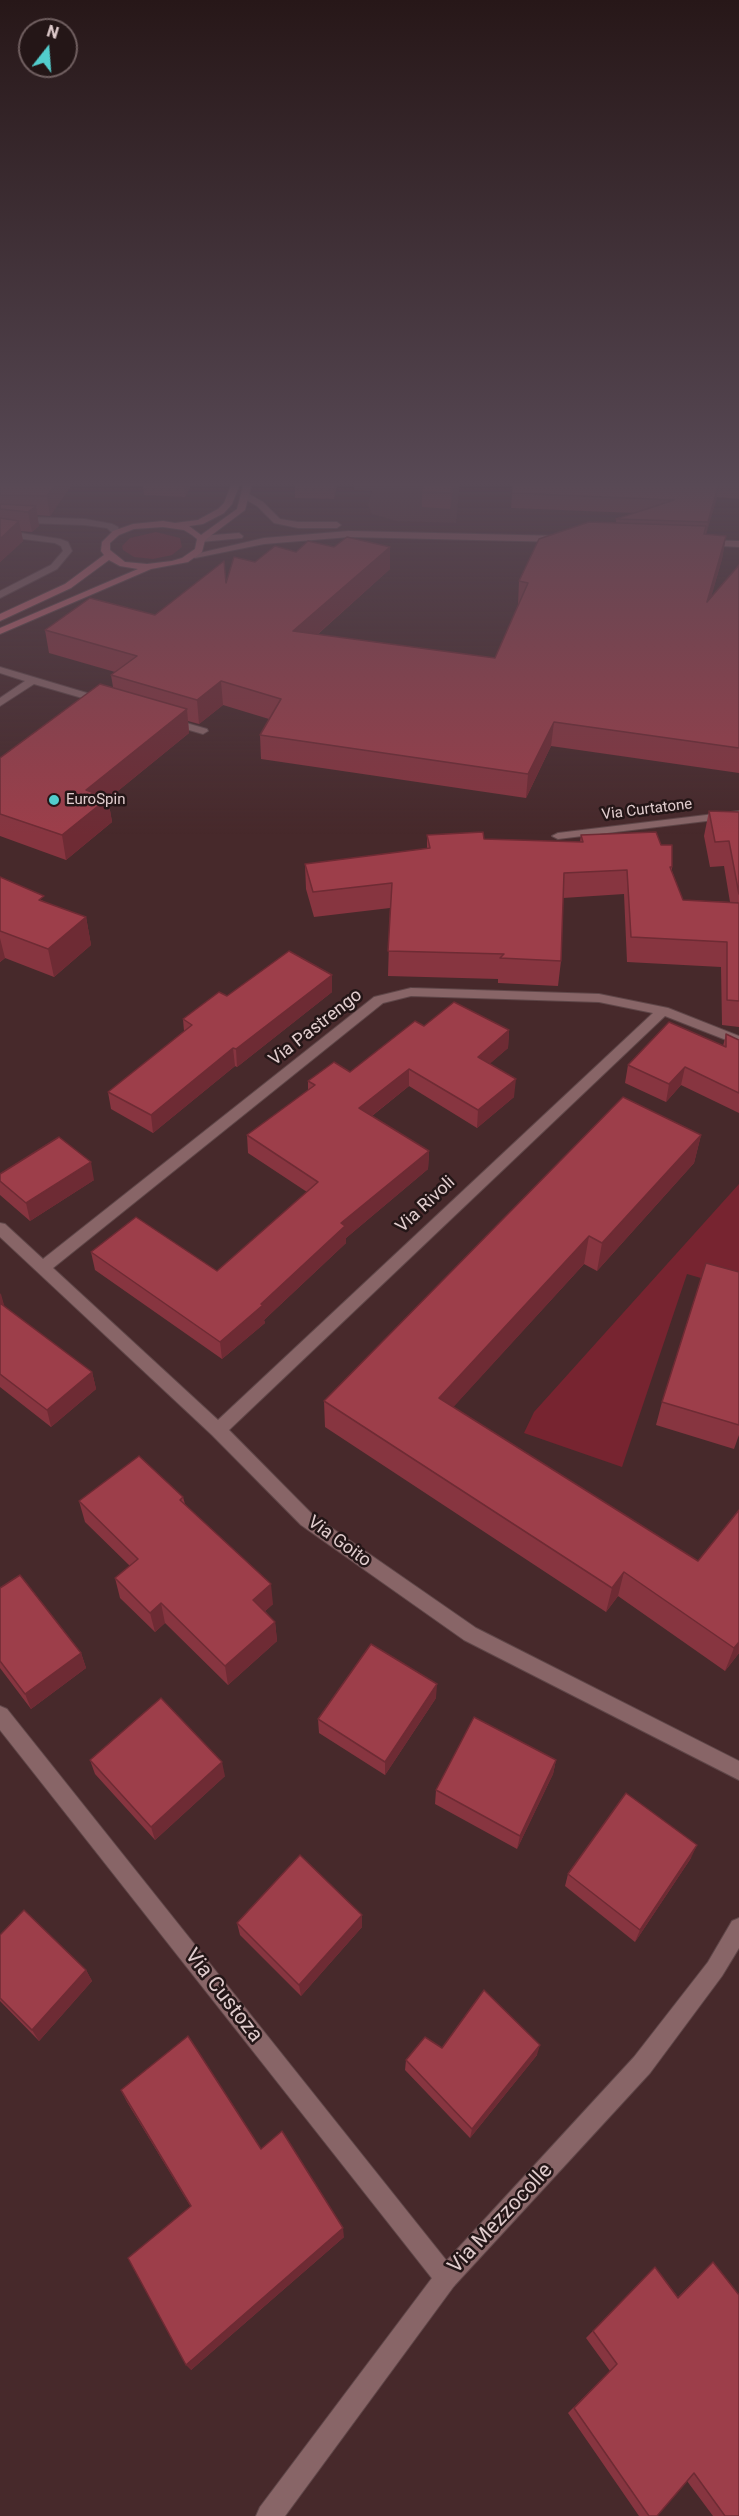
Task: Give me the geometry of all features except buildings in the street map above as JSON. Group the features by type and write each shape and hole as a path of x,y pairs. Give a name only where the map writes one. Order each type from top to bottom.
{"main road":[{"path":"0,618 37,600"},
{"path":"0,631 73,600"}],"street":[{"path":"0,670 118,705"},
{"path":"0,703 33,680"},
{"path":"76,703 86,696"},
{"path":"160,718 203,731"},
{"name":"Via Curtatone","path":"558,836 739,814"},
{"name":"Via Pastrengo","path":"43,1267 379,1000 411,992 599,998 663,1011 739,1041"},
{"name":"Via Rivoli","path":"218,1430 663,1011"},
{"name":"Via Goito","path":"0,1228 218,1430 307,1521 470,1634 739,1771"},
{"name":"Via Custoza","path":"0,1714 446,2278"},
{"name":"Via Mezzocolle","path":"269,2516 446,2278 642,2065 715,1970 739,1928"}],"shaded area":[{"path":"739,1184 739,1289 687,1274 622,1467 524,1433 534,1412"}],"place":[{"name":"EuroSpin","path":"54,800"}]}
